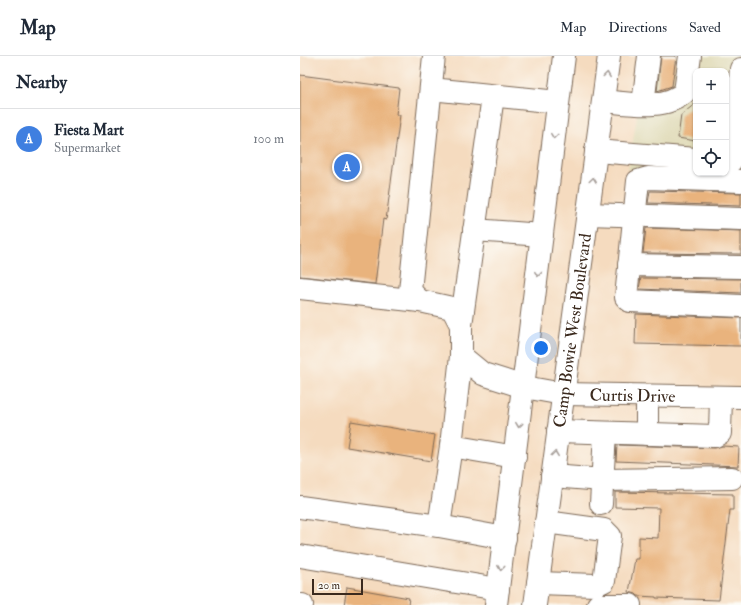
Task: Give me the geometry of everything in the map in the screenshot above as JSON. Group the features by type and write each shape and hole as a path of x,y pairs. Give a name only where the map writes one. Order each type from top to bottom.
{"main road":[{"path":"420,301 410,291 434,56"},
{"path":"300,556 498,597 564,56"},
{"name":"Camp Bowie West Boulevard","path":"535,605 609,56"},
{"path":"643,104 649,56"},
{"path":"604,101 654,105 680,96 685,92 690,56"},
{"path":"733,151 741,69"},
{"path":"430,90 558,102"},
{"path":"439,526 451,446 461,356 461,325 493,96"},
{"path":"596,151 693,159"},
{"path":"741,181 648,178 638,181 626,297 630,301 741,306"},
{"path":"588,214 741,219"},
{"path":"474,230 542,235"},
{"path":"629,265 741,267"},
{"path":"300,288 420,301 452,308 461,325"},
{"name":"Curtis Drive","path":"461,356 483,374 524,386 563,394 731,397"},
{"path":"647,396 647,434"},
{"path":"558,431 715,436 720,433 731,397"},
{"path":"601,504 605,433"},
{"path":"451,446 515,456"},
{"path":"552,476 603,480 732,478"},
{"path":"300,506 439,526 505,538"},
{"path":"538,583 596,585 604,581 610,536 604,530 546,522"},
{"path":"598,605 630,605"}],"shaded area":[{"path":"647,56 741,56 741,172 729,172 729,68 693,68 693,171 628,170"}],"building":[{"path":"661,56 676,56 672,86 657,91"},
{"path":"300,75 399,88 396,115 400,115 386,220 383,219 375,284 300,276"},
{"path":"693,105 693,140 678,138 681,115"},
{"path":"650,191 741,193 741,206 648,203"},
{"path":"646,228 741,231 741,254 643,253"},
{"path":"641,278 741,279 741,293 639,289"},
{"path":"636,314 741,318 741,346 635,344"},
{"path":"351,421 435,435 431,461 347,447"},
{"path":"617,445 715,448 722,446 739,447 738,466 616,461"},
{"path":"615,492 733,494 733,510 730,510 719,600 656,598 638,596 629,592 635,559 639,559 639,537 658,538 659,508 615,507"},
{"path":"347,587 409,598 408,605 344,605"}],"place":[{"name":"Fiesta Mart","path":"347,167"}]}
